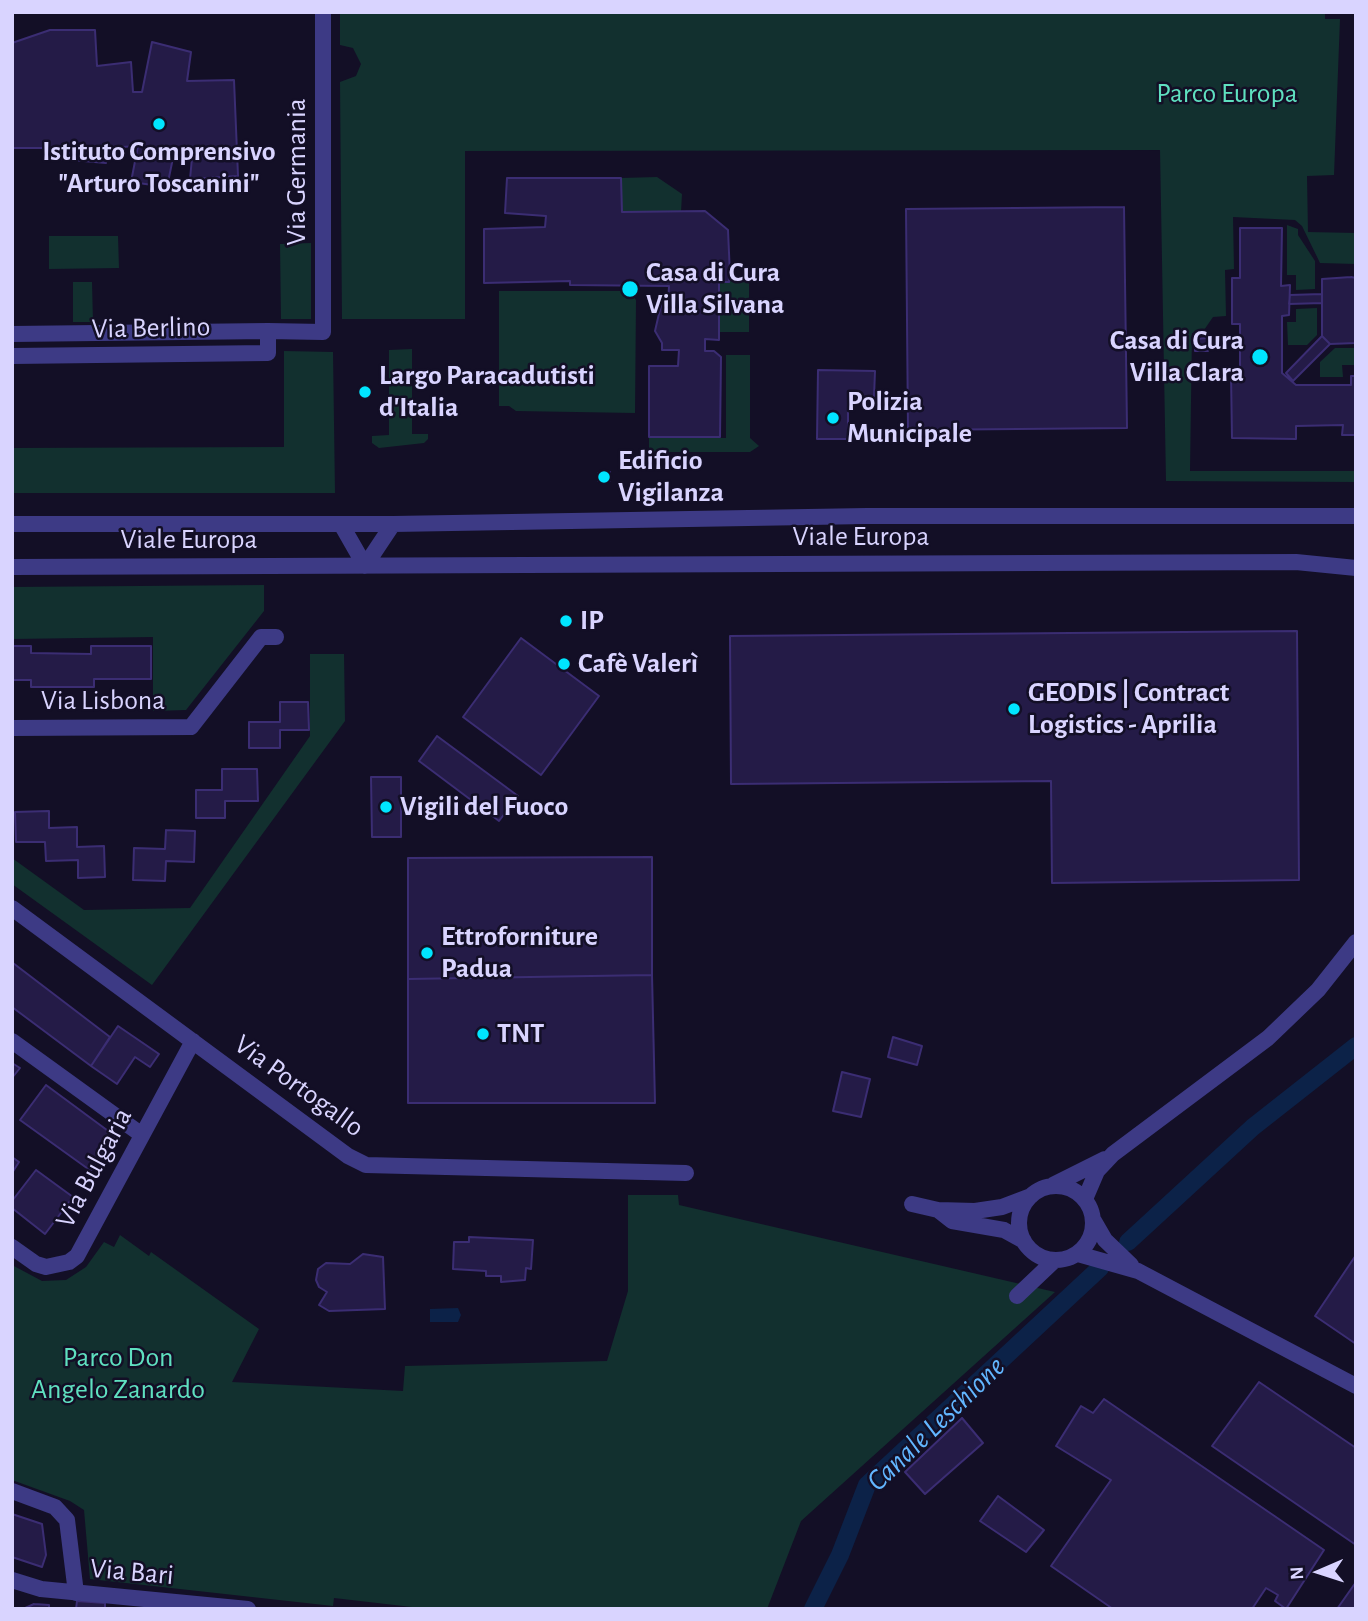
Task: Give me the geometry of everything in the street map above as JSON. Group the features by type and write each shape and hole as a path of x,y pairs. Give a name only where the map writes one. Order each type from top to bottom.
{"street":[{"name":"Via Germania","path":"323,12 323,332"},
{"name":"Via Berlino","path":"12,356 268,353 268,331"},
{"name":"Via Berlino","path":"12,334 323,332"},
{"name":"Viale Europa","path":"12,524 393,524 867,516 1356,516"},
{"path":"341,524 365,566 393,524"},
{"name":"Viale Europa","path":"12,567 1296,562 1356,568"},
{"name":"Via Lisbona","path":"12,728 191,727 261,637 276,637"},
{"name":"Via Portogallo","path":"12,908 348,1156 366,1165 686,1173"},
{"path":"912,1204 938,1210 1002,1208 1053,1186 1113,1154 1268,1038 1318,990 1356,942"},
{"path":"12,1041 142,1135"},
{"name":"Via Bulgaria","path":"12,1247 36,1264 46,1267 69,1262 76,1256 192,1041"},
{"path":"1085,1199 1097,1171 1113,1154"},
{"path":"1053,1186 1065,1186 1085,1199 1094,1221 1119,1256 1138,1271 1356,1386"},
{"path":"1031,1196 1020,1217 1028,1246 1022,1290 1055,1260 1078,1254 1087,1245 1094,1221"},
{"path":"938,1210 952,1221 1004,1230 1055,1260"},
{"path":"1078,1254 1138,1271"},
{"path":"12,1491 55,1507 67,1520 76,1593"},
{"name":"Via Bari","path":"12,1580 41,1589 248,1609"}],"green space":[{"name":"Parco Europa","path":"340,12 1325,12 1325,19 1340,19 1334,175 1307,176 1308,232 1356,233 1356,264 1320,263 1302,226 1295,220 1233,217 1234,269 1225,270 1226,316 1213,317 1202,333 1192,333 1190,471 1356,471 1356,482 1166,481 1160,150 465,151 465,319 342,319 340,82 356,76 361,64 353,48 340,45"},
{"path":"657,177 682,194 681,212 622,212 621,178"},
{"path":"1287,225 1298,229 1298,235 1315,261 1315,289 1296,290 1296,275 1287,275"},
{"path":"49,236 118,236 119,268 49,269"},
{"path":"311,243 311,319 281,319 280,244"},
{"path":"749,277 749,332 719,332 719,282"},
{"path":"73,282 92,282 93,322 73,322"},
{"path":"499,291 629,291 636,300 635,413 516,411 509,406 499,406"},
{"path":"1317,308 1317,335 1307,345 1288,345 1287,322 1296,322 1296,309"},
{"path":"1335,348 1355,348 1356,365 1342,365 1343,377 1320,377 1320,362"},
{"path":"412,349 412,434 428,434 428,439 424,443 379,448 372,443 372,436 389,435 389,350"},
{"path":"284,351 333,352 335,493 12,493 12,448 284,447"},
{"path":"726,355 750,355 750,438 759,446 750,452 649,452 649,438 726,438"},
{"path":"264,585 264,611 186,710 153,711 153,637 12,639 12,587"},
{"path":"310,654 344,654 345,721 152,985 12,884 12,858 84,910 190,908 310,736"},
{"name":"Parco Don Angelo Zanardo","path":"628,1195 678,1195 679,1205 1055,1292 801,1521 767,1609 429,1609 334,1598 333,1606 90,1579 84,1510 70,1501 12,1480 12,1265 42,1281 66,1280 86,1267 104,1242 114,1247 120,1235 149,1256 151,1252 259,1329 232,1382 403,1391 405,1366 607,1361 628,1291"}],"water":[{"path":"458,1308 461,1315 458,1322 430,1322 430,1309"}],"building":[{"path":"50,30 95,30 97,66 131,62 133,92 142,92 152,42 191,52 187,81 234,80 238,176 190,179 192,158 173,158 167,187 131,182 138,146 106,148 106,163 49,158 52,148 12,148 12,43"},
{"path":"507,178 621,178 622,212 705,211 728,230 730,275 729,282 719,282 719,340 705,339 705,351 714,351 721,357 720,437 649,437 649,366 678,366 679,350 662,350 662,343 655,331 661,305 668,305 669,286 570,285 570,281 484,283 484,229 545,227 546,216 505,213"},
{"path":"1124,207 1127,428 908,430 906,209"},
{"path":"1240,228 1282,228 1281,286 1290,285 1289,315 1282,316 1282,373 1296,385 1351,385 1351,376 1356,376 1356,435 1342,435 1343,425 1296,426 1296,439 1232,438 1231,374 1240,373 1240,324 1232,324 1232,278 1240,278"},
{"path":"1356,278 1356,343 1330,344 1322,336 1322,279"},
{"path":"1322,294 1322,303 1289,304 1290,295"},
{"path":"1322,336 1330,344 1293,381 1286,373"},
{"path":"1208,338 1208,351 1195,351 1195,339"},
{"name":"Polizia Municipale","path":"818,370 875,371 874,397 848,397 848,439 817,439"},
{"name":"Edificio Vigilanza","path":"610,472 610,481 598,481 598,473"},
{"name":"GEODIS | Contract Logistics - Aprilia","path":"1297,631 1299,880 1052,883 1051,781 731,784 730,636"},
{"path":"521,638 599,696 541,775 463,717"},
{"path":"12,646 31,646 31,653 91,654 91,646 151,646 151,679 94,679 94,687 31,687 31,680 12,680"},
{"path":"280,702 308,702 309,730 280,730 280,748 249,748 249,722 280,722"},
{"path":"437,736 518,796 499,821 419,761"},
{"path":"222,769 257,769 258,801 225,801 225,818 196,818 196,790 222,790"},
{"name":"Vigili del Fuoco","path":"371,777 401,777 401,837 372,837"},
{"path":"49,811 49,828 77,827 77,847 104,846 105,877 78,878 78,860 46,861 45,842 16,842 15,812"},
{"path":"166,830 195,831 194,862 166,861 165,881 133,880 134,848 165,849"},
{"path":"652,857 652,975 408,979 408,858"},
{"path":"13,963 110,1037 91,1066 12,1007"},
{"path":"652,975 655,1103 408,1103 408,979"},
{"path":"118,1026 159,1054 150,1067 135,1057 117,1084 91,1066"},
{"path":"893,1037 922,1046 917,1065 888,1057"},
{"path":"12,1063 20,1068 12,1078"},
{"path":"842,1072 870,1079 861,1117 833,1111"},
{"path":"46,1085 115,1136 91,1171 20,1120"},
{"path":"12,1157 19,1162 12,1173"},
{"path":"36,1170 73,1197 45,1234 12,1208 12,1201"},
{"path":"469,1237 533,1240 531,1269 526,1268 525,1280 501,1282 501,1276 486,1276 486,1271 453,1269 454,1242 469,1242"},
{"path":"363,1254 383,1257 385,1309 329,1311 319,1305 327,1292 319,1287 316,1280 318,1269 326,1263 350,1264"},
{"path":"1356,1255 1356,1344 1315,1316"},
{"path":"1259,1382 1356,1448 1356,1545 1212,1446"},
{"path":"1104,1399 1324,1550 1286,1609 1275,1601 1278,1595 1266,1588 1252,1609 1113,1609 1051,1566 1111,1480 1056,1446 1081,1406 1093,1413"},
{"path":"962,1418 983,1443 925,1494 905,1472"},
{"path":"998,1496 1044,1530 1026,1552 980,1521"},
{"path":"12,1514 42,1524 46,1555 42,1567 12,1557"},
{"path":"1356,1582 1356,1609 1337,1609"},
{"path":"77,1601 105,1603 105,1609 76,1609"},
{"path":"34,1604 49,1605 49,1609 23,1609"}],"waterway":[{"name":"Canale Leschione","path":"1128,1242 1253,1127 1356,1046"},
{"name":"Canale Leschione","path":"813,1609 840,1555 867,1485 1100,1268"}],"place":[{"name":"Istituto Comprensivo \"Arturo Toscanini\"","path":"159,124"},
{"name":"Casa di Cura Villa Silvana","path":"630,289"},
{"name":"Casa di Cura Villa Clara","path":"1260,357"},
{"name":"Largo Paracadutisti d'Italia","path":"365,392"},
{"name":"Polizia Municipale","path":"833,418"},
{"name":"Edificio Vigilanza","path":"604,477"},
{"name":"IP","path":"566,621"},
{"name":"Cafè Valerì","path":"564,664"},
{"name":"GEODIS | Contract Logistics - Aprilia","path":"1014,709"},
{"name":"Vigili del Fuoco","path":"386,807"},
{"name":"Ettroforniture Padua","path":"427,953"},
{"name":"TNT","path":"483,1034"}]}
